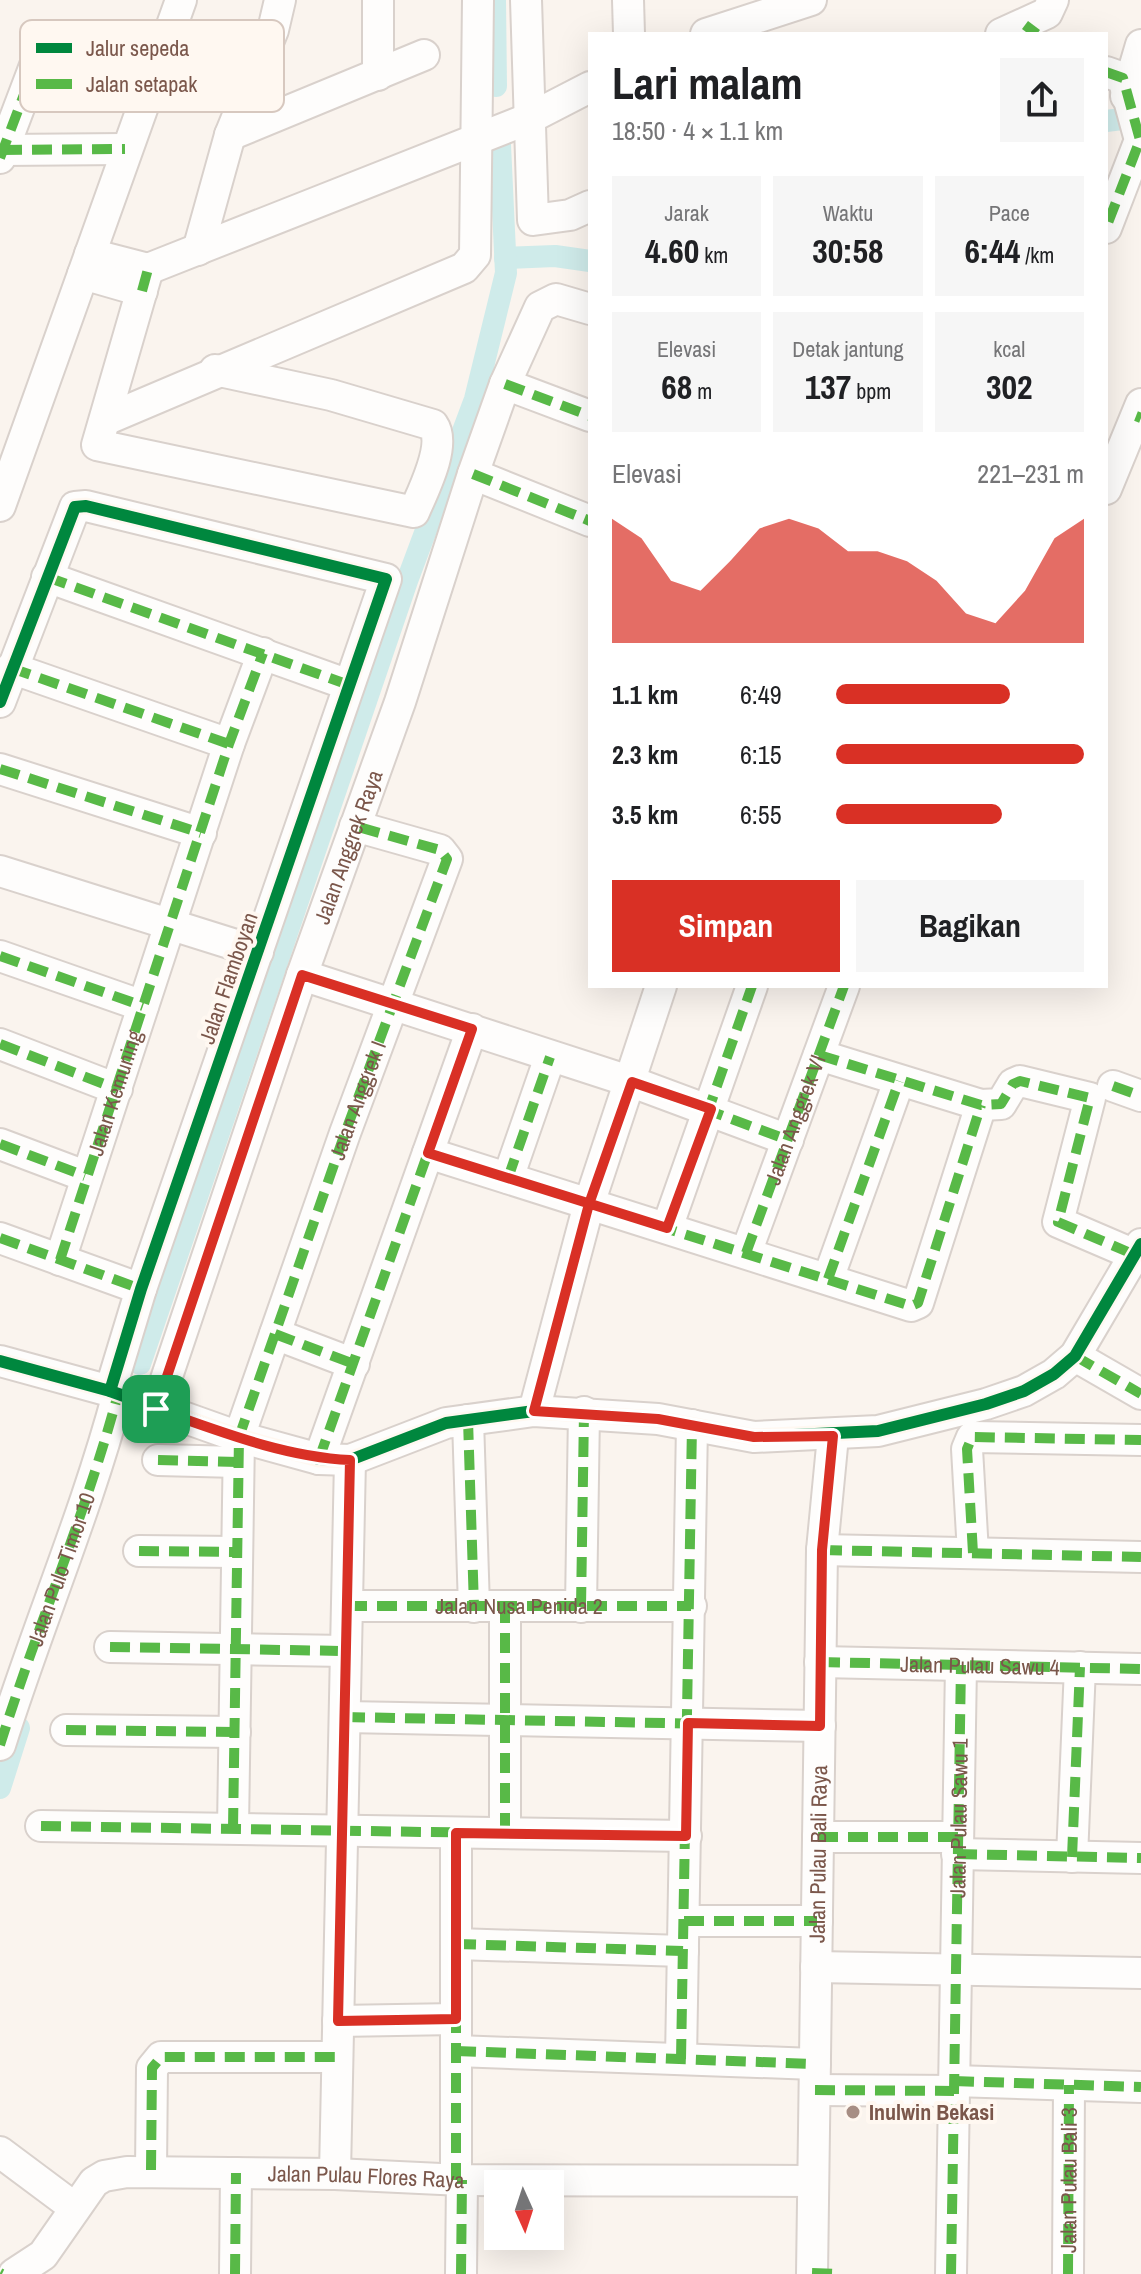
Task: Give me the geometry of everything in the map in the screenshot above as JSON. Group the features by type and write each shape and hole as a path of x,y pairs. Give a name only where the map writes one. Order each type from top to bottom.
{"street":[{"path":"173,20 181,0"},
{"path":"275,20 280,0"},
{"path":"378,0 378,75"},
{"path":"478,0 503,129 533,220 570,215 588,207"},
{"path":"105,420 215,370 464,268 472,261 503,129 526,0"},
{"path":"628,0 629,32"},
{"path":"720,20 811,0"},
{"path":"1022,32 1047,13 1053,0"},
{"path":"1108,220 1134,122 1141,45"},
{"path":"230,135 424,55"},
{"path":"1108,73 1123,78 1134,122"},
{"path":"215,370 331,395 433,425 439,433 438,445 414,512 100,447 97,442 145,280 198,250 503,129 588,88"},
{"path":"20,112 1,154 125,149"},
{"path":"0,506 139,112"},
{"path":"198,250 230,135 239,112"},
{"path":"87,264 145,280"},
{"name":"Jalan Anggrek Raya","path":"130,1399 302,975 400,702 505,384 540,307 556,299 588,308"},
{"path":"505,384 588,415"},
{"path":"1108,484 1139,412"},
{"path":"473,474 588,520"},
{"name":"Jalan Flamboyan","path":"47,577 68,517 79,505 386,579 141,1289 130,1399"},
{"path":"0,702 47,577 349,685"},
{"name":"Jalan Kemuning","path":"60,1260 229,744 263,653"},
{"path":"11,668 229,744"},
{"path":"0,769 201,833"},
{"name":"Jalan Anggrek I","path":"233,1828 238,1450 275,1334 446,855 440,850 355,826"},
{"path":"0,871 258,952"},
{"path":"0,956 143,1006"},
{"path":"302,975 632,1082 788,1140"},
{"path":"534,1411 589,1204 632,1082 660,988"},
{"path":"667,1228 751,988"},
{"name":"Jalan Anggrek VI","path":"746,1253 843,988"},
{"path":"319,1459 472,1029"},
{"path":"0,1044 117,1089"},
{"path":"158,1460 238,1450 350,1460 419,1432 468,1420 534,1411 584,1412 692,1425 754,1437 833,1436 915,1425 1024,1391 1054,1374 1075,1356 1138,1250 1058,1222 1115,1093 1020,1081 1013,1084 1001,1104 981,1105 819,1055"},
{"path":"508,1178 550,1057"},
{"path":"828,1279 899,1081"},
{"path":"428,1153 907,1306 916,1305 981,1105"},
{"path":"0,1144 85,1176"},
{"path":"0,1238 141,1289"},
{"path":"275,1334 354,1364"},
{"path":"1075,1356 1141,1394"},
{"path":"0,1361 130,1399 238,1450"},
{"name":"Jalan Pulo Timor 10","path":"0,1745 22,1674 130,1399"},
{"path":"581,1607 584,1412"},
{"path":"468,1420 474,1607"},
{"path":"681,2059 692,1425"},
{"name":"Jalan Pulau Bali Raya","path":"821,2274 813,2181 820,1662 822,1550 833,1436"},
{"path":"973,1553 967,1449 972,1437 1141,1440"},
{"path":"335,2174 350,1460"},
{"path":"822,1550 1141,1557"},
{"path":"139,1551 236,1552"},
{"name":"Jalan Nusa Penida 2","path":"347,1606 691,1606"},
{"path":"505,1607 505,1833"},
{"path":"110,1647 346,1651"},
{"name":"Jalan Pulau Sawu 4","path":"820,1662 1141,1669"},
{"name":"Jalan Pulau Sawu 1","path":"951,2274 961,1665"},
{"path":"1072,1857 1080,1667"},
{"path":"345,1717 820,1726"},
{"path":"66,1730 235,1732"},
{"path":"41,1826 686,1836"},
{"path":"456,1833 456,2051 461,2274"},
{"path":"818,1837 958,1845 1072,1857 1141,1858"},
{"path":"684,1921 817,1921"},
{"path":"456,1944 683,1951"},
{"path":"816,1967 1141,1973"},
{"path":"338,2021 456,2019"},
{"path":"456,2051 681,2059 815,2077 954,2086 1141,2087"},
{"path":"151,2170 152,2068 161,2057 337,2057"},
{"name":"Jalan Pulau Bali 3","path":"1068,2274 1069,2085"},
{"path":"0,2152 75,2208"},
{"name":"Jalan Pulau Flores Raya","path":"14,2274 43,2255 94,2182 104,2176 151,2170 459,2180 813,2181"},
{"path":"235,2274 236,2173"}],"waterway":[{"path":"495,0 496,86"},
{"path":"1108,121 1122,119"},
{"path":"140,1364 407,581 475,399 506,273 500,145"},
{"path":"505,258 555,256 588,261"},
{"path":"0,1788 19,1728"}],"marked path":[{"path":"1025,25 1034,32"},
{"path":"1108,73 1123,78 1140,140 1108,223"},
{"path":"0,158 20,105"},
{"path":"2,150 125,149"},
{"path":"142,291 148,269"},
{"path":"505,384 588,415"},
{"path":"1136,416 1141,418"},
{"path":"473,474 588,520"},
{"path":"47,577 349,685"},
{"path":"60,1260 229,744 263,653"},
{"path":"11,668 229,744"},
{"path":"0,769 201,833"},
{"path":"233,1828 239,1437 345,1133 447,859 440,850 355,826"},
{"path":"0,956 143,1006"},
{"path":"667,1228 751,988"},
{"path":"746,1253 843,988"},
{"path":"319,1459 472,1029"},
{"path":"0,1044 117,1089"},
{"path":"819,1055 981,1105 1001,1104 1013,1084 1020,1081 1090,1098 1058,1222 1135,1255"},
{"path":"508,1178 550,1057"},
{"path":"828,1279 899,1081"},
{"path":"534,1411 589,1204 632,1082 788,1140"},
{"path":"1113,1086 1141,1096"},
{"path":"428,1153 911,1306 918,1303 981,1105"},
{"path":"0,1144 85,1176"},
{"path":"0,1238 141,1289"},
{"path":"275,1334 354,1364"},
{"path":"1075,1356 1141,1394"},
{"path":"0,1745 91,1483 118,1394"},
{"path":"581,1607 584,1412"},
{"path":"468,1420 474,1607"},
{"path":"681,2059 692,1425"},
{"path":"973,1553 967,1449 972,1437 1141,1440"},
{"path":"158,1460 238,1462"},
{"path":"822,1550 1141,1557"},
{"path":"139,1551 236,1552"},
{"path":"347,1606 691,1606"},
{"path":"505,1607 505,1833"},
{"path":"110,1647 346,1651"},
{"path":"820,1662 1141,1669"},
{"path":"951,2274 961,1665"},
{"path":"1072,1857 1080,1667"},
{"path":"345,1717 820,1726"},
{"path":"66,1730 235,1732"},
{"path":"41,1826 686,1836"},
{"path":"456,1833 456,2180"},
{"path":"818,1837 958,1837"},
{"path":"957,1854 1141,1858"},
{"path":"684,1921 817,1921"},
{"path":"456,1944 683,1951"},
{"path":"338,2021 456,2019"},
{"path":"456,2051 815,2064"},
{"path":"151,2170 152,2068 161,2057 337,2057"},
{"path":"954,2081 1141,2087"},
{"path":"1068,2274 1069,2085"},
{"path":"815,2090 954,2091"},
{"path":"235,2274 236,2173"},
{"path":"461,2274 462,2180"},
{"path":"812,2273 839,2274"}],"cycle path":[{"path":"0,702 75,507 86,506 386,579 141,1289 110,1391"},
{"path":"0,1361 110,1391 239,1437 319,1459 350,1460 446,1423 534,1411 658,1419 754,1437 878,1431 986,1404 1024,1391 1054,1374 1075,1356 1141,1244"}],"place":[{"name":"Inulwin Bekasi","path":"853,2112"}],"route":[{"path":"156,1409 239,1437 319,1459 350,1460 338,2021 456,2019 456,1833 686,1836 688,1723 820,1726 822,1550 833,1436 754,1437 658,1419 534,1411 589,1204 632,1082 711,1109 667,1228 589,1204 428,1153 472,1029 302,975 156,1409"}]}
